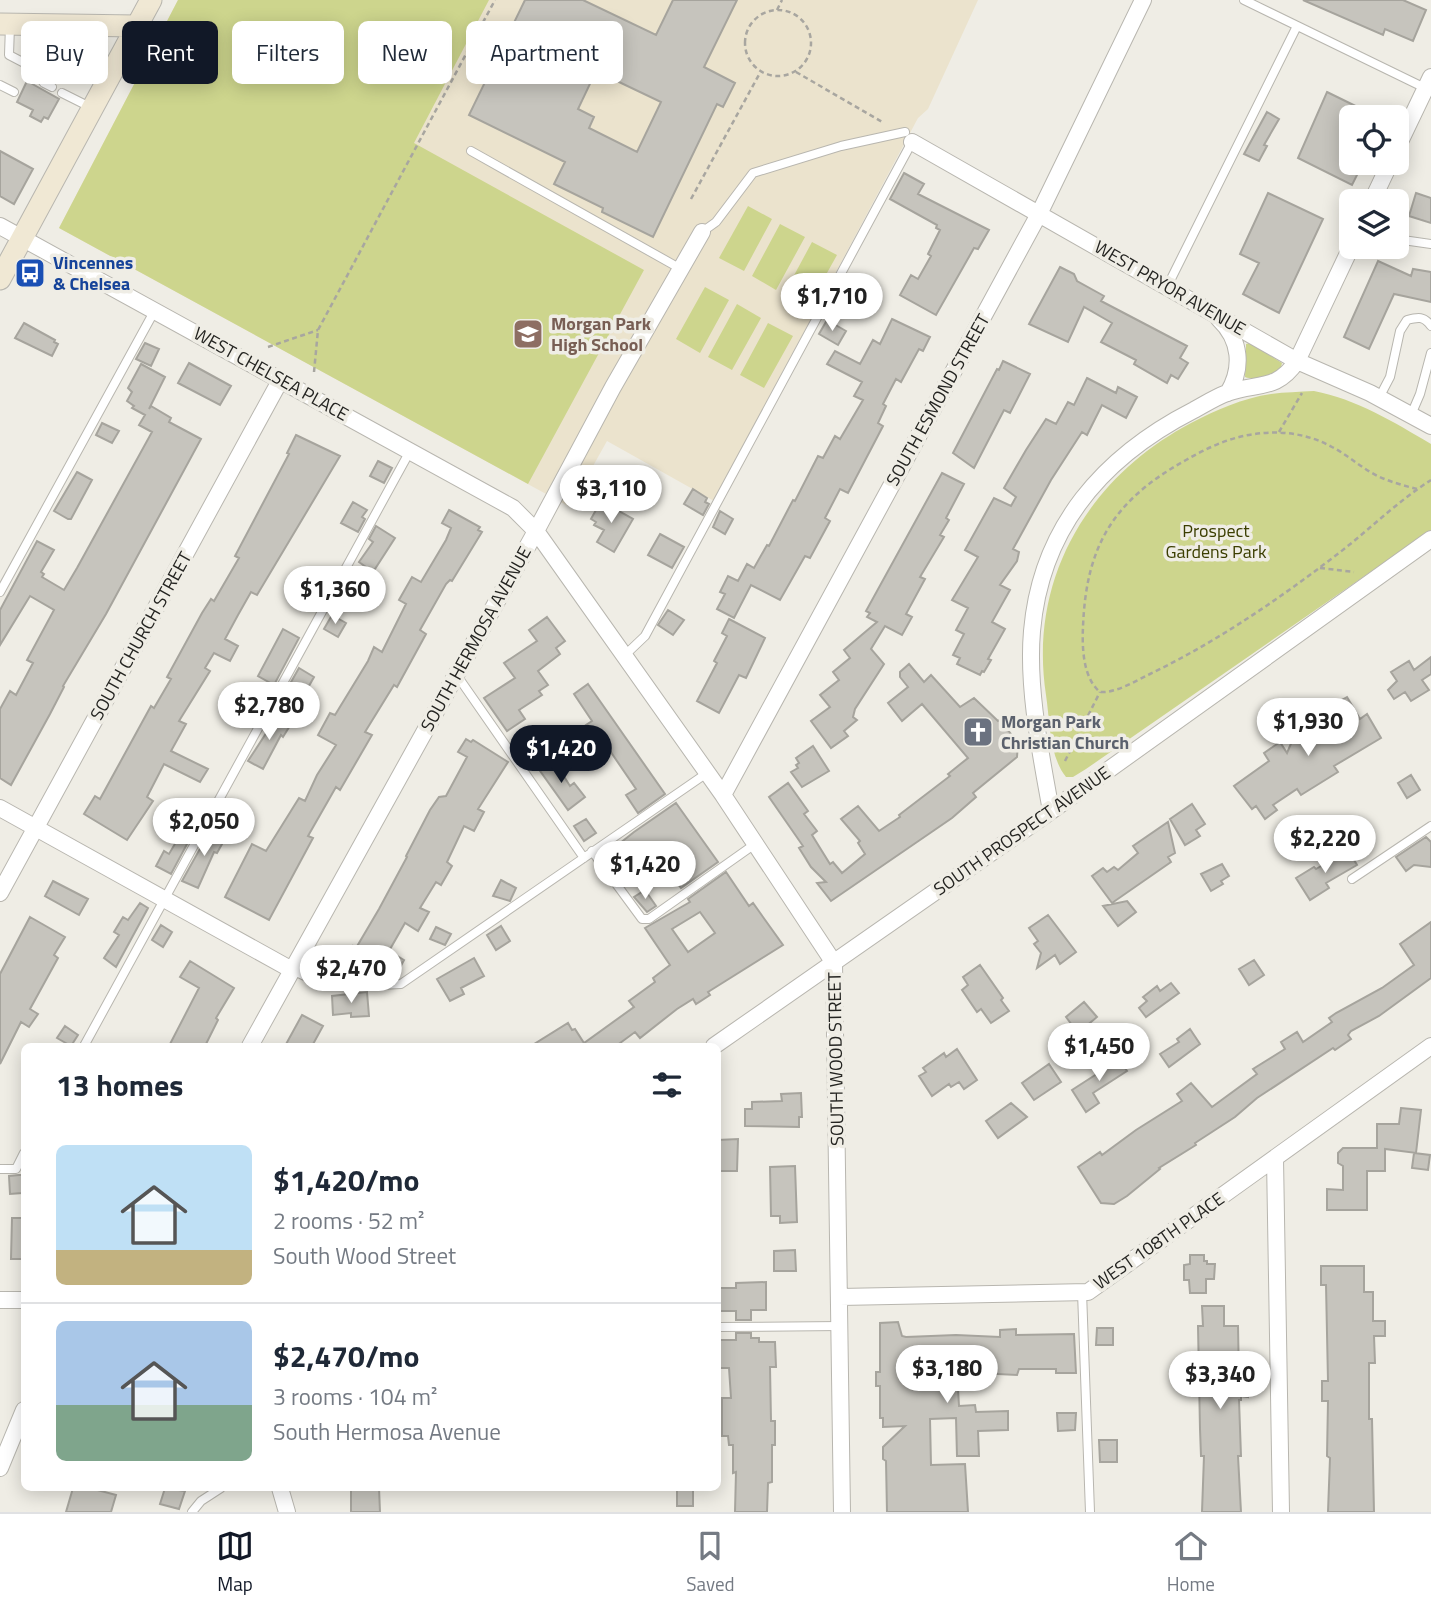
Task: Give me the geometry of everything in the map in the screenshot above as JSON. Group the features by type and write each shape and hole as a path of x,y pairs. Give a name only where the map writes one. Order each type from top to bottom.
{"main road":[{"path":"139,21 150,0"},
{"path":"5,24 122,26"},
{"path":"0,279 122,52"}],"street":[{"name":"SOUTH ESMOND STREET","path":"723,795 1039,214 1143,0"},
{"path":"1409,123 1428,83"},
{"name":"WEST PRYOR AVENUE","path":"908,137 1297,361 1379,398 1431,426"},
{"name":"WEST CHELSEA PLACE","path":"0,226 513,508 536,531"},
{"name":"SOUTH HERMOSA AVENUE","path":"252,1043 613,387 702,232"},
{"path":"1051,811 1032,668 1034,619 1048,557 1065,522 1084,494 1112,465 1142,440 1228,393 1274,382 1288,374 1297,361 1345,259"},
{"path":"1212,312 1227,327 1237,350 1236,379 1228,393"},
{"name":"SOUTH CHURCH STREET","path":"0,892 281,379"},
{"name":"SOUTH WOOD STREET","path":"536,531 723,795 834,963 841,1297 842,1512"},
{"name":"SOUTH PROSPECT AVENUE","path":"718,1043 1051,811 1431,539"},
{"path":"0,808 292,970"},
{"name":"WEST 108TH PLACE","path":"841,1297 1088,1292 1431,1046"},
{"path":"1276,1159 1281,1512"},
{"path":"0,1300 21,1300"},
{"path":"0,1468 21,1417"},
{"path":"281,1491 287,1512"}],"lane":[{"path":"1244,0 1428,83"},
{"path":"5,24 4,55 32,67 44,83 52,87"},
{"path":"1167,286 1297,26"},
{"path":"0,85 14,92"},
{"path":"62,93 92,108"},
{"path":"702,232 716,222 752,173 841,146 908,137"},
{"path":"624,656 645,636 908,137"},
{"path":"471,151 681,269"},
{"path":"1409,241 1431,244"},
{"path":"0,592 155,310"},
{"path":"1379,398 1390,377 1400,331 1407,320 1419,317 1427,320 1431,326"},
{"path":"1410,415 1420,394 1431,353"},
{"path":"86,1043 410,451"},
{"path":"456,674 584,858"},
{"path":"292,970 317,982 357,986 401,984 707,773"},
{"path":"1352,879 1431,826"},
{"path":"592,851 642,919 649,919 755,844"},
{"path":"0,1169 16,1169 21,1159"},
{"path":"1082,1292 1090,1512"},
{"path":"721,1327 841,1326"},
{"path":"192,1512 217,1491"}],"path":[{"path":"314,372 318,330 495,0"},
{"path":"777,10 782,0"},
{"path":"777,10 797,16 809,32 810,52 806,61 795,71 780,76 761,71 747,55 745,45 750,25 758,17 777,10"},
{"path":"691,199 761,71"},
{"path":"795,71 887,124"},
{"path":"268,347 318,330"},
{"path":"1279,432 1302,393"},
{"path":"1100,692 1090,680 1083,645 1083,617 1093,566 1110,524 1130,498 1144,486 1202,451 1239,437 1279,432 1331,446 1374,474 1417,489"},
{"path":"1100,692 1111,691 1131,682 1221,636 1281,597 1431,480"},
{"path":"1320,568 1361,573"},
{"path":"1065,761 1100,692"}],"shaded area":[{"name":"Morgan Park High School","path":"178,0 978,0 928,109 918,118 714,501 607,441 570,507 59,228 134,84 218,84 218,21 167,21"}],"green space":[{"path":"178,0 489,0 478,21 466,21 466,44 452,71 452,21 358,21 358,84 445,84 414,143 644,270 528,484 59,228 134,84 218,84 218,21 167,21"},
{"path":"748,206 772,219 744,271 719,258"},
{"path":"780,224 805,237 776,290 752,276"},
{"path":"812,242 837,255 808,307 784,294"},
{"path":"705,287 729,300 700,353 676,339"},
{"path":"737,304 761,318 732,370 708,357"},
{"path":"768,323 793,336 764,388 740,375"},
{"path":"1250,343 1282,363 1280,371 1263,377 1245,377 1246,344"},
{"name":"Prospect Gardens Park","path":"1314,391 1360,405 1431,444 1431,530 1086,769 1073,777 1066,777 1056,759 1051,738 1043,652 1047,611 1057,572 1074,535 1096,502 1123,472 1155,445 1191,423 1250,398 1276,393"}],"building":[{"path":"525,0 583,0 656,35 673,0 737,0 704,67 735,83 723,107 717,104 653,237 554,184 565,162 469,115 484,84 590,84 578,109 594,117 589,128 637,152 661,102 623,84 623,21 515,21"},
{"path":"1303,0 1403,0 1426,10 1413,41 1385,29 1383,35"},
{"path":"26,84 32,84 59,99 48,119 44,117 41,122 30,116 33,110 17,102"},
{"path":"1327,92 1354,105 1339,105 1339,175 1357,175 1352,185 1298,158"},
{"path":"1267,112 1279,119 1264,145 1267,146 1259,161 1244,154"},
{"path":"0,151 33,169 14,204 0,196"},
{"path":"904,173 924,184 918,194 989,230 978,249 974,248 936,315 900,295 911,275 918,279 931,256 928,254 940,230 936,228 937,225 890,199"},
{"path":"1268,193 1323,219 1279,313 1243,294 1259,263 1240,254"},
{"path":"1416,193 1431,198 1431,223 1409,216"},
{"path":"1378,261 1411,276 1413,269 1431,272 1431,302 1394,294 1369,349 1344,337"},
{"path":"1060,267 1074,274 1077,281 1104,296 1101,301 1187,346 1180,358 1188,363 1178,379 1171,375 1167,383 1134,364 1136,360 1101,342 1112,323 1084,307 1068,342 1029,324"},
{"path":"892,319 930,337 923,351 919,349 901,382 896,379 883,404 886,406 878,423 883,426 848,493 840,489 825,518 830,521 810,558 805,556 780,600 751,585 734,618 717,609 725,594 720,592 728,576 738,581 747,564 754,568 793,500 795,501 818,456 823,458 835,436 840,439 863,400 854,396 862,382 827,364 835,351 860,364 873,340 880,344"},
{"path":"827,320 846,331 838,345 819,334"},
{"path":"24,323 55,340 58,344 52,356 15,338"},
{"path":"145,343 159,349 151,366 136,359"},
{"path":"1003,361 1030,374 1010,413 1004,410 974,468 953,453"},
{"path":"189,363 231,386 220,405 178,383"},
{"path":"141,364 165,377 149,409 151,406 171,418 169,422 201,439 11,785 0,778 0,709 10,691 16,695 33,663 27,660 54,610 30,596 0,645 0,610 37,541 54,550 41,572 44,574 42,577 64,590 77,568 152,432 139,425 145,415 132,408 134,406 127,401 132,392 128,388"},
{"path":"1087,378 1116,393 1118,387 1137,397 1126,418 1102,405 1087,435 1082,432 1051,480 1013,549 1019,552 1017,561 1000,585 1010,590 992,622 1005,629 988,659 991,660 980,675 957,664 960,658 953,655 964,634 956,630 968,608 952,600 978,557 965,550 994,498 1011,506 1016,497 1004,488 1026,450 1046,419 1056,424 1068,402 1074,405"},
{"path":"102,423 119,431 112,443 96,435"},
{"path":"296,435 340,456 257,595 251,592 225,639 238,646 230,661 214,653 205,668 210,671 179,721 186,724 171,751 208,769 200,782 164,764 147,797 153,801 127,840 84,814 95,796 100,799 151,706 154,708 171,679 167,677 202,613 211,599 214,601 239,558 235,556 289,454 287,453"},
{"path":"378,461 392,468 384,483 370,476"},
{"path":"77,472 92,480 71,519 68,519 54,511"},
{"path":"942,473 964,484 946,518 949,520 940,535 944,537 920,577 925,579 906,614 912,617 902,635 885,626 871,649 884,664 855,709 853,717 857,720 844,731 848,736 831,748 811,721 830,707 820,695 839,680 833,672 850,658 844,650 877,622 867,617 870,613 866,611"},
{"path":"693,489 707,498 705,502 709,504 703,515 684,504"},
{"path":"601,501 633,519 614,552 597,542 604,530 594,525 596,522 591,519"},
{"path":"353,502 367,510 358,532 341,523"},
{"path":"449,510 480,527 478,530 482,532 452,581 446,584 420,630 426,634 397,687 394,685 365,732 372,735 340,790 336,787 308,836 313,838 269,920 225,897 252,844 266,851 299,798 305,801 336,745 318,735 330,713 335,715 374,647 382,652 406,604 399,600 412,577 421,582 446,540 451,528 442,523"},
{"path":"720,511 733,519 725,534 713,527"},
{"path":"376,526 395,538 373,572 359,562 373,542 369,539"},
{"path":"660,534 684,547 672,568 648,555"},
{"path":"668,610 684,620 673,635 658,625"},
{"path":"332,615 346,623 338,637 324,629"},
{"path":"547,617 565,641 556,648 560,654 538,671 548,685 539,691 542,695 519,710 525,719 507,731 484,698 515,678 504,663 537,641 529,630"},
{"path":"729,619 765,638 746,678 739,675 719,713 697,701 717,663 714,661 727,636 722,633"},
{"path":"283,629 299,638 274,685 258,676"},
{"path":"1431,657 1431,674 1422,680 1429,690 1411,701 1405,692 1394,699 1388,690 1397,681 1391,672 1409,661 1414,670"},
{"path":"909,664 924,682 931,675 960,707 974,698 1000,720 1018,743 1017,757 973,793 976,797 952,818 831,901 817,883 826,882 811,867 799,848 803,846 769,797 788,783 808,811 804,814 817,831 812,835 830,864 833,862 842,873 865,854 858,843 860,841 841,819 858,806 879,831 950,776 948,774 968,758 922,704 902,721 888,703 908,687 900,677 900,672"},
{"path":"299,668 314,677 301,700 286,691"},
{"path":"588,684 665,794 638,813 626,795 636,789 604,742 601,744 586,725 592,721 574,694"},
{"path":"1347,697 1360,719 1367,714 1381,738 1334,766 1338,772 1301,795 1297,789 1273,805 1277,810 1265,819 1256,806 1252,809 1234,786 1269,761 1264,753 1280,742 1287,753 1296,732 1305,725 1309,729 1330,717 1326,709"},
{"path":"278,715 291,724 283,737 281,735 263,769 248,761"},
{"path":"466,739 471,742 473,740 508,762 478,809 484,812 474,831 464,826 447,862 452,866 441,885 436,882 420,908 429,912 418,931 405,923 389,951 404,960 396,975 381,967 376,975 365,970 366,974 344,962 353,946 356,948 379,909 430,810 439,797 446,796 467,757 458,752"},
{"path":"813,746 829,771 802,787 791,772 798,768 796,758"},
{"path":"553,759 570,786 574,783 585,797 568,810 538,768"},
{"path":"1411,775 1420,790 1407,798 1398,783"},
{"path":"676,803 718,862 681,888 651,845 646,849 644,846 614,869 604,856"},
{"path":"1192,804 1205,824 1196,830 1200,836 1185,845 1170,819"},
{"path":"586,819 596,833 584,841 574,826"},
{"path":"1168,822 1175,853 1168,857 1171,862 1112,903 1092,876 1103,868 1107,872 1114,867 1118,870 1138,853 1133,846"},
{"path":"185,827 194,831 171,874 156,866 164,851 169,854"},
{"path":"211,829 226,837 217,853 214,852 198,888 182,881"},
{"path":"1426,837 1431,842 1431,867 1414,865 1406,871 1396,857"},
{"path":"1348,850 1357,865 1326,883 1329,888 1310,900 1296,878"},
{"path":"1222,864 1229,876 1221,881 1223,884 1211,891 1201,874"},
{"path":"726,872 749,906 753,903 783,945 708,992 710,995 696,1004 693,999 677,1009 640,1038 635,1032 620,1043 584,1043 634,1007 629,1001 655,982 653,978 670,965 645,928 690,902 688,899","holes":["700,912 715,933 688,952 672,929"]},
{"path":"501,880 516,888 510,901 493,896"},
{"path":"53,881 88,899 79,915 45,896"},
{"path":"645,890 656,906 647,912 634,897"},
{"path":"1127,901 1136,912 1118,926 1103,906"},
{"path":"140,903 148,908 116,967 104,958 119,935 114,932 123,917 128,920"},
{"path":"1048,915 1076,952 1060,964 1055,955 1037,968 1041,953 1034,944 1038,941 1029,928"},
{"path":"30,917 65,937 54,955 58,958 30,1009 38,1014 29,1027 21,1022 0,1064 0,974"},
{"path":"1431,922 1431,978 1379,1016 1351,1031 1348,1035 1351,1039 1257,1098 1235,1117 1195,1143 1196,1145 1159,1168 1127,1196 1114,1204 1101,1203 1078,1167 1100,1152 1102,1155 1182,1101 1177,1094 1191,1083 1212,1107 1257,1074 1253,1069 1285,1049 1281,1042 1297,1032 1303,1042 1332,1022 1329,1018 1336,1013 1382,988 1414,965 1400,944"},
{"path":"161,925 172,932 163,947 152,940"},
{"path":"501,926 510,941 496,950 487,935"},
{"path":"436,927 451,934 445,945 430,939"},
{"path":"474,958 484,976 461,988 464,994 450,1001 437,979"},
{"path":"1254,960 1264,975 1249,985 1239,969"},
{"path":"190,961 234,988 216,1018 218,1020 206,1043 171,1043 199,988 180,977"},
{"path":"980,965 1009,1011 991,1023 981,1009 977,1012 962,990 968,985 963,977"},
{"path":"1171,983 1179,993 1146,1017 1139,1008 1147,1001 1143,997 1157,986 1160,991"},
{"path":"367,992 369,1016 351,1017 351,1013 333,1015 332,996"},
{"path":"1084,1002 1097,1017 1078,1033 1066,1017"},
{"path":"302,1015 323,1026 314,1043 287,1043"},
{"path":"568,1023 572,1030 575,1029 584,1043 536,1043"},
{"path":"65,1026 78,1035 73,1043 66,1043 57,1038"},
{"path":"1190,1029 1200,1044 1169,1067 1160,1054 1179,1042 1177,1039"},
{"path":"957,1049 977,1080 964,1089 959,1082 951,1087 949,1084 932,1096 919,1076 926,1072 923,1068 944,1053 946,1057"},
{"path":"1116,1055 1127,1071 1093,1093 1099,1103 1086,1112 1072,1090 1103,1070 1100,1065"},
{"path":"1049,1064 1061,1082 1034,1100 1022,1083"},
{"path":"801,1093 802,1117 799,1117 799,1127 745,1126 745,1109 752,1109 752,1102 782,1101 781,1094"},
{"path":"1011,1103 1027,1117 998,1138 986,1121"},
{"path":"1401,1108 1421,1110 1416,1153 1385,1149 1385,1171 1367,1171 1367,1210 1327,1210 1327,1189 1343,1190 1343,1166 1338,1163 1338,1153 1343,1148 1377,1148 1377,1124 1399,1124"},
{"path":"738,1139 737,1171 721,1171 721,1140"},
{"path":"1414,1153 1430,1155 1428,1170 1412,1168"},
{"path":"795,1166 797,1222 780,1223 780,1216 771,1216 770,1167"},
{"path":"21,1175 21,1193 10,1194 9,1176"},
{"path":"12,1218 21,1218 21,1259 11,1259"},
{"path":"795,1250 796,1271 774,1271 774,1251"},
{"path":"1190,1255 1204,1255 1207,1264 1215,1264 1214,1279 1206,1279 1206,1293 1190,1293 1189,1280 1184,1280 1184,1265 1190,1264"},
{"path":"1321,1266 1364,1266 1364,1292 1373,1292 1373,1321 1385,1321 1385,1336 1374,1336 1375,1363 1369,1363 1374,1512 1328,1512 1328,1401 1322,1401 1322,1381 1328,1381 1326,1285 1321,1285"},
{"path":"766,1282 766,1310 751,1310 751,1320 736,1320 736,1311 721,1311 721,1288 736,1288 736,1283"},
{"path":"1202,1306 1224,1306 1224,1326 1238,1326 1239,1381 1248,1381 1248,1397 1241,1396 1239,1400 1241,1512 1202,1512 1204,1456 1201,1456 1198,1326 1203,1326"},
{"path":"898,1322 902,1336 906,1337 1000,1337 1000,1330 1016,1329 1016,1335 1074,1334 1076,1373 1056,1373 1056,1369 1019,1369 1017,1375 957,1372 959,1406 975,1405 976,1412 1008,1411 1008,1430 978,1431 979,1456 957,1456 956,1418 930,1419 931,1465 965,1464 968,1512 887,1512 886,1461 883,1459 883,1447 905,1426 883,1427 883,1418 880,1418 880,1386 876,1386 876,1372 880,1372 880,1323","holes":["935,1353 936,1386 911,1386 909,1355"]},
{"path":"1097,1328 1113,1328 1113,1345 1096,1345"},
{"path":"736,1333 751,1333 751,1338 759,1338 759,1342 775,1342 776,1367 770,1367 771,1421 775,1421 775,1445 772,1445 772,1482 768,1483 767,1512 735,1512 736,1472 733,1473 733,1445 729,1445 728,1436 722,1436 722,1398 731,1398 729,1368 721,1368 721,1340 736,1340"},
{"path":"1057,1413 1076,1413 1075,1430 1058,1431"},
{"path":"1099,1440 1117,1440 1117,1462 1100,1462"},
{"path":"72,1491 101,1491 116,1495 111,1512 66,1512"},
{"path":"164,1491 185,1491 179,1509 160,1504"},
{"path":"351,1491 379,1491 380,1512 351,1512"},
{"path":"677,1491 693,1491 693,1506 677,1506"}],"place":[{"name":"Vincennes & Chelsea","path":"30,273"},
{"name":"Morgan Park High School","path":"528,334"},
{"name":"Morgan Park Christian Church","path":"978,732"}]}
